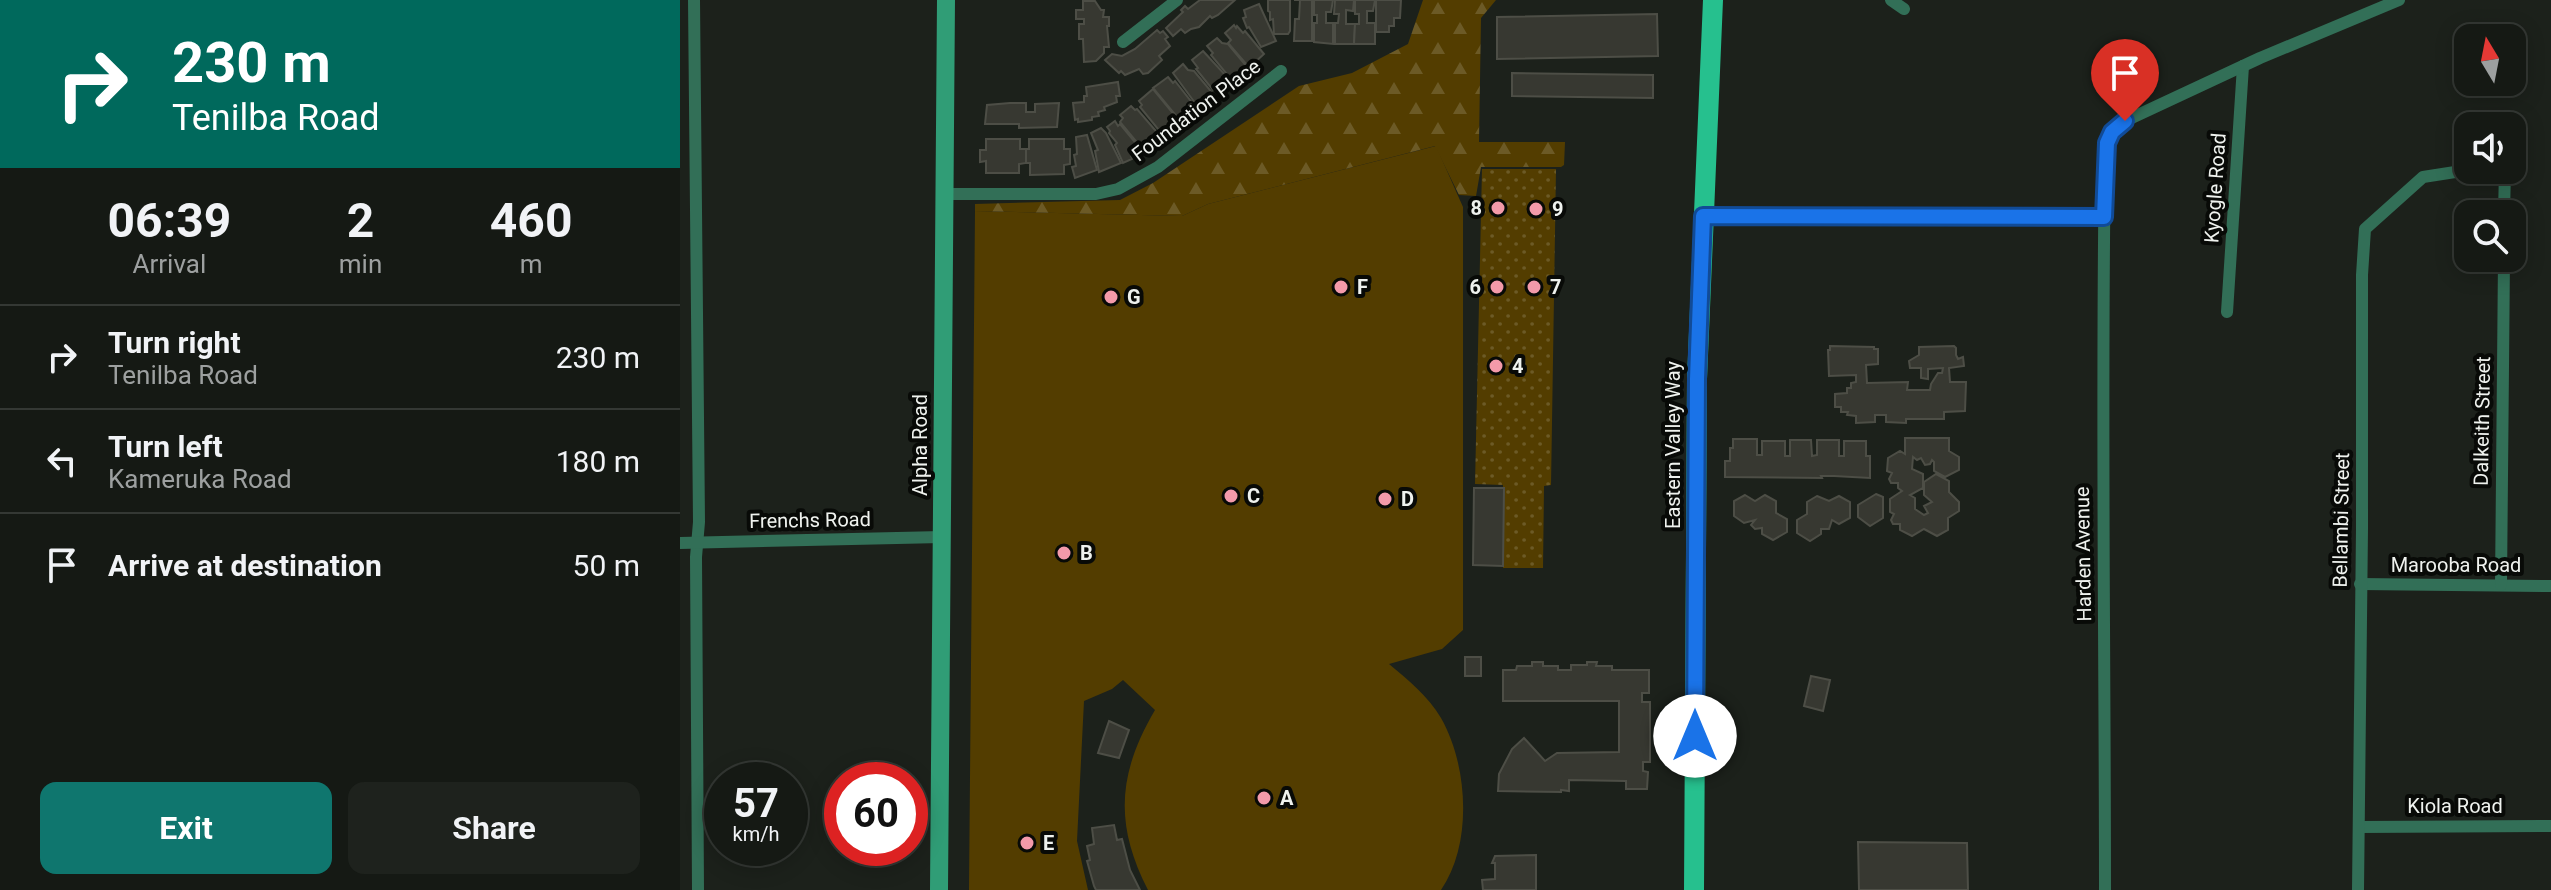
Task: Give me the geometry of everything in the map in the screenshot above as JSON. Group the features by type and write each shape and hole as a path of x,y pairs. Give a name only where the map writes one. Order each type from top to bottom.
{"main road":[{"name":"Alpha Road","path":"939,890 946,0"},
{"name":"Eastern Valley Way","path":"1694,890 1696,404 1713,0"}],"street":[{"path":"694,0 698,890"},
{"path":"1123,42 1177,0"},
{"path":"1891,0 1904,9"},
{"name":"Harden Avenue","path":"2105,890 2102,449 2104,217 2109,137 2115,128 2150,108 2399,0"},
{"name":"Kyogle Road","path":"2227,312 2243,66"},
{"name":"Foundation Place","path":"944,194 1083,194 1118,189 1158,167 1281,71"},
{"name":"Bellambi Street","path":"2358,890 2362,275 2365,229 2423,177 2454,172"},
{"path":"1703,216 2104,217"},
{"name":"Dalkeith Street","path":"2501,585 2504,272"},
{"name":"Frenchs Road","path":"680,543 942,537"},
{"name":"Marooba Road","path":"2360,584 2551,586"},
{"name":"Kiola Road","path":"2359,827 2551,826"}],"green space":[{"path":"1423,0 1496,0 1481,18 1479,142 1565,142 1564,165 1481,167 1476,196 1459,195 1435,146 1208,204 1182,216 975,211 975,204 1120,200 1153,183 1299,86 1352,73 1408,44"},
{"path":"1436,146 1463,207 1463,630 1442,649 1389,664 1436,710 1457,758 1463,804 1462,828 1451,871 1441,890 1148,890 1130,843 1125,799 1134,755 1155,710 1123,680 1112,689 1084,701 1077,841 1088,890 969,890 975,211 1182,216 1208,204"},
{"path":"1482,169 1556,169 1551,485 1544,486 1543,568 1503,568 1503,485 1475,484"}],"building":[{"path":"1200,0 1235,0 1199,27 1185,33 1181,29 1173,36 1166,28 1183,12 1181,10 1185,6 1188,9"},
{"path":"1268,0 1290,0 1288,34 1274,34"},
{"path":"1300,0 1312,0 1312,41 1294,41"},
{"path":"1314,0 1333,0 1331,12 1326,12 1326,23 1333,23 1333,44 1314,42 1317,15 1314,15"},
{"path":"1335,0 1354,0 1353,11 1346,10 1346,24 1355,24 1354,44 1335,44 1335,23 1338,23 1339,14 1334,14"},
{"path":"1355,0 1375,0 1373,11 1367,11 1367,23 1375,23 1375,44 1354,44 1355,24 1359,24"},
{"path":"1376,0 1401,0 1400,18 1394,18 1394,26 1389,26 1389,32 1376,32"},
{"path":"1083,1 1095,1 1104,10 1103,17 1109,17 1109,47 1104,47 1104,53 1096,61 1084,62 1083,39 1079,39 1079,24 1084,24 1084,19 1076,19 1076,10 1083,10"},
{"path":"1259,4 1276,41 1261,47 1243,18 1246,17 1244,10"},
{"path":"1657,14 1658,56 1497,59 1497,17"},
{"path":"1234,25 1243,33 1245,31 1264,54 1253,64 1247,65 1228,43 1231,40 1225,33"},
{"path":"1157,30 1168,37 1165,39 1170,46 1159,56 1162,60 1148,73 1143,74 1139,69 1125,75 1105,60 1112,54 1122,56 1135,49"},
{"path":"1217,38 1228,44 1248,68 1236,77 1230,78 1211,55 1213,53 1207,46"},
{"path":"1203,51 1228,78 1229,82 1219,91 1216,87 1213,90 1192,60"},
{"path":"1183,64 1194,71 1215,96 1198,107 1173,73"},
{"path":"1512,73 1653,75 1653,98 1512,96"},
{"path":"1168,77 1173,83 1175,81 1197,109 1182,123 1153,88"},
{"path":"1118,82 1120,96 1116,96 1117,102 1104,107 1105,110 1098,112 1099,116 1092,117 1092,120 1075,120 1073,103 1084,102 1086,87"},
{"path":"1153,89 1181,123 1171,133 1168,130 1162,134 1140,107 1139,101"},
{"path":"1026,103 1026,112 1035,112 1035,104 1059,103 1057,127 1019,128 1019,124 985,124 987,105"},
{"path":"1131,106 1161,137 1144,151 1120,122 1123,118 1120,115"},
{"path":"1115,121 1139,147 1132,159 1123,163 1115,145 1117,143 1107,127"},
{"path":"1101,128 1121,163 1099,172 1095,151 1098,150 1091,133"},
{"path":"1087,135 1097,170 1075,178 1072,167 1076,166 1076,137"},
{"path":"986,139 1020,139 1020,149 1026,149 1026,163 1019,164 1019,173 986,173 986,161 980,162 980,150 986,150"},
{"path":"1029,139 1064,139 1064,149 1070,149 1070,164 1064,165 1064,174 1030,175 1030,163 1026,163"},
{"path":"1830,346 1878,349 1878,364 1866,365 1867,383 1908,382 1907,390 1930,390 1943,368 1928,369 1928,379 1921,378 1921,368 1910,368 1909,361 1919,355 1919,347 1954,346 1958,359 1963,357 1964,366 1949,368 1950,382 1966,382 1965,411 1944,412 1944,419 1906,419 1906,423 1886,422 1886,415 1875,415 1875,422 1856,423 1856,416 1847,415 1848,412 1841,412 1841,407 1835,407 1835,394 1847,393 1851,383 1856,382 1856,375 1829,376"},
{"path":"1905,438 1949,438 1949,451 1959,457 1959,470 1945,477 1934,471 1932,460 1925,465 1921,458 1917,460 1913,457 1912,469 1923,474 1923,488 1910,495 1915,498 1915,509 1924,515 1928,513 1924,506 1932,502 1924,495 1924,482 1936,474 1949,481 1949,492 1959,502 1959,511 1948,518 1948,530 1937,536 1924,529 1912,536 1900,530 1900,524 1893,524 1891,520 1894,514 1890,512 1890,499 1902,491 1898,483 1891,483 1889,479 1892,473 1887,471 1888,458 1900,451 1905,454"},
{"path":"1733,439 1757,439 1757,455 1762,455 1762,441 1785,441 1785,456 1790,456 1790,440 1811,440 1812,456 1817,455 1817,440 1839,440 1839,456 1844,456 1844,441 1866,441 1870,478 1725,477 1725,461 1730,461"},
{"path":"1474,488 1504,488 1503,566 1473,565"},
{"path":"1876,494 1883,497 1883,518 1870,526 1858,517 1858,505"},
{"path":"1745,495 1755,501 1765,495 1776,501 1776,513 1787,519 1787,532 1773,540 1762,534 1762,528 1755,529 1751,525 1755,520 1744,523 1734,516 1734,501"},
{"path":"1817,496 1829,501 1839,496 1850,502 1850,518 1839,524 1832,520 1829,529 1821,529 1821,534 1810,541 1797,533 1797,520 1807,514 1807,502"},
{"path":"1465,657 1481,657 1481,676 1465,676"},
{"path":"1532,662 1558,666 1558,670 1571,670 1571,665 1597,662 1596,666 1612,666 1612,670 1649,670 1649,693 1642,693 1642,702 1650,702 1650,762 1643,762 1643,771 1648,772 1647,789 1626,789 1626,781 1569,780 1569,791 1498,791 1499,774 1512,749 1524,738 1545,761 1557,753 1619,752 1619,701 1503,701 1503,670 1532,666"},
{"path":"1811,676 1830,680 1823,711 1804,706"},
{"path":"1109,721 1129,730 1119,758 1098,753"},
{"path":"1114,825 1117,840 1122,839 1130,870 1140,890 1096,890 1094,886 1087,861 1090,860 1087,846 1094,844 1092,828"},
{"path":"1858,842 1967,843 1968,890 1859,890"},
{"path":"1536,855 1536,890 1483,890 1482,880 1495,879 1495,863 1492,863 1495,856"}],"place":[{"name":"8","path":"1498,208"},
{"name":"9","path":"1536,209"},
{"name":"F","path":"1341,287"},
{"name":"6","path":"1497,287"},
{"name":"7","path":"1534,287"},
{"name":"G","path":"1111,297"},
{"name":"4","path":"1496,366"},
{"name":"C","path":"1231,496"},
{"name":"D","path":"1385,499"},
{"name":"B","path":"1064,553"},
{"name":"A","path":"1264,798"},
{"name":"E","path":"1027,843"}],"route":[{"path":"1695,736 1697,379 1703,216 2104,217 2107,143 2115,128 2125,121"}]}
